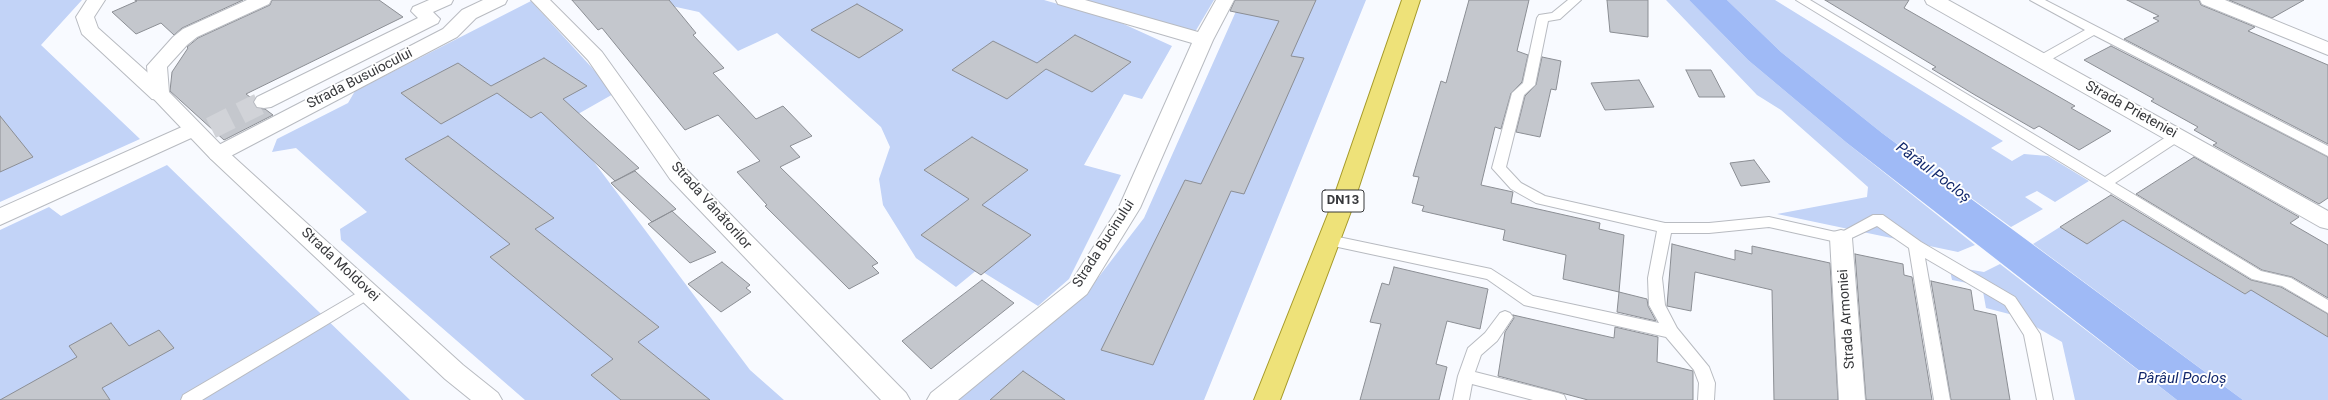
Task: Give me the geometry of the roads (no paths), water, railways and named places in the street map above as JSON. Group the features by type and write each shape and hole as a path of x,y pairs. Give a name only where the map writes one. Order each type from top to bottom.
{"main road":[{"name":"DN13","path":"1267,400 1329,240 1411,0"}],"street":[{"name":"Strada Moldovei","path":"96,0 85,17 89,30 160,94 203,129 218,154 454,372 489,400"},
{"path":"160,94 157,66 180,41 190,33 262,0"},
{"name":"Strada Busuiocului","path":"261,103 431,19 420,11 444,0"},
{"name":"Strada Busuiocului","path":"218,154 450,33 469,14 498,0"},
{"name":"Strada Vânătorilor","path":"540,0 596,56 678,174 897,400"},
{"path":"1065,0 1203,40"},
{"name":"Strada Bucinului","path":"940,400 1079,288 1129,208 1203,40 1226,0"},
{"name":"Strada Prieteniei","path":"1934,0 2328,221"},
{"path":"2209,0 2328,49"},
{"path":"0,217 203,129"},
{"name":"Strada Armoniei","path":"1841,238 1852,400"}],"lane":[{"path":"1576,0 1556,16 1543,18 1529,85 1518,93 1499,168 1516,186 1541,200 1664,228 1709,228 1769,222 1841,238 1878,219 1916,246 2010,301 2032,334 2045,400"},
{"path":"1802,0 2258,275 2286,282 2328,307"},
{"path":"2043,1 2095,30 2328,152"},
{"path":"2041,60 2095,30"},
{"path":"2105,183 2177,136"},
{"path":"1664,228 1655,278 1657,305 1671,332 1701,367 1707,383 1706,400"},
{"path":"1329,240 1491,274 1529,301 1671,332"},
{"path":"1916,246 1942,400"},
{"path":"189,400 369,292"},
{"path":"1461,400 1466,376 1474,352 1491,337 1505,317"},
{"path":"1466,376 1558,400"}],"water":[{"name":"Pârâul Pocloș","path":"1689,0 1727,0 1781,52 1882,133 2243,400 2177,400 1847,143 1748,60"}],"tunnel":[{"path":"211,128 259,104"}]}
